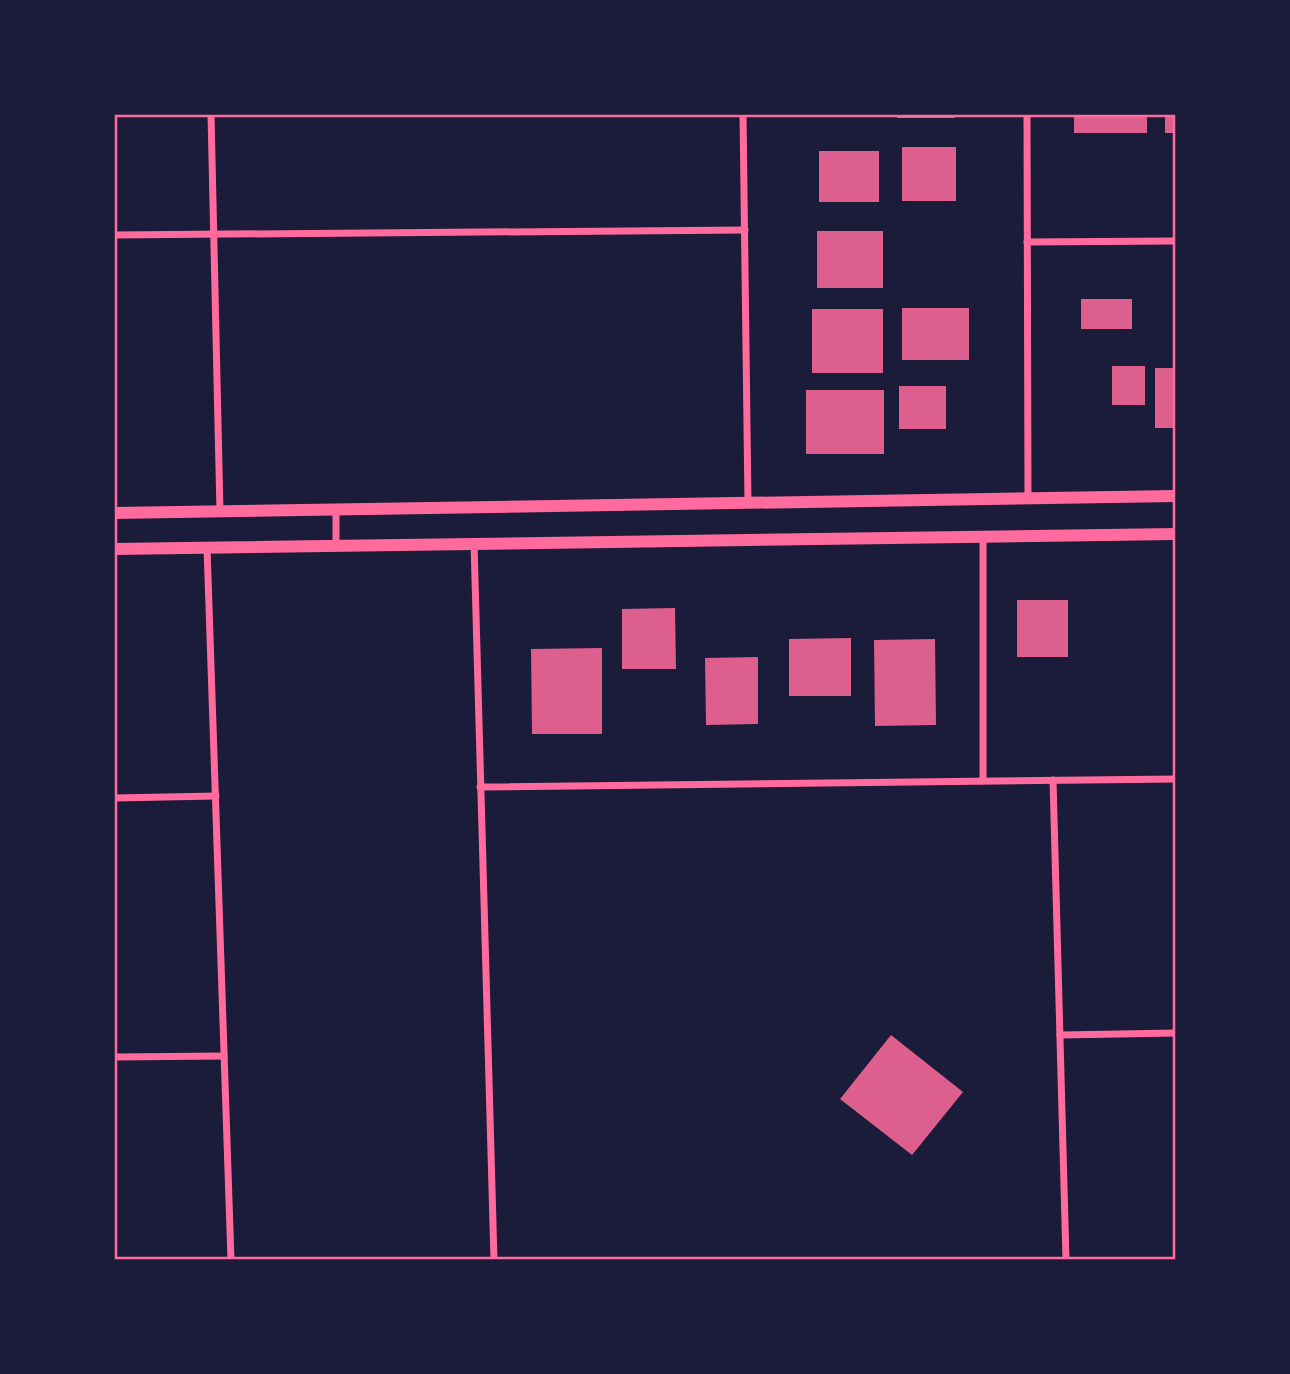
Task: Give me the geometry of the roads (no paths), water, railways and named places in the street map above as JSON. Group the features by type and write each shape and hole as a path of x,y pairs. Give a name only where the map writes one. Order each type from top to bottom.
{"street":[{"path":"211,114 220,512"},
{"path":"743,114 748,503"},
{"path":"1027,114 1028,498"},
{"path":"114,235 745,230"},
{"path":"1027,242 1176,241"},
{"path":"114,513 1176,496"},
{"path":"337,509 337,545"},
{"path":"114,548 1176,534"},
{"path":"983,537 983,781"},
{"path":"474,544 494,1260"},
{"path":"207,547 231,1260"},
{"path":"480,787 1176,779"},
{"path":"1053,780 1066,1260"},
{"path":"114,799 216,796"},
{"path":"1060,1035 1176,1033"},
{"path":"114,1057 224,1056"}]}
